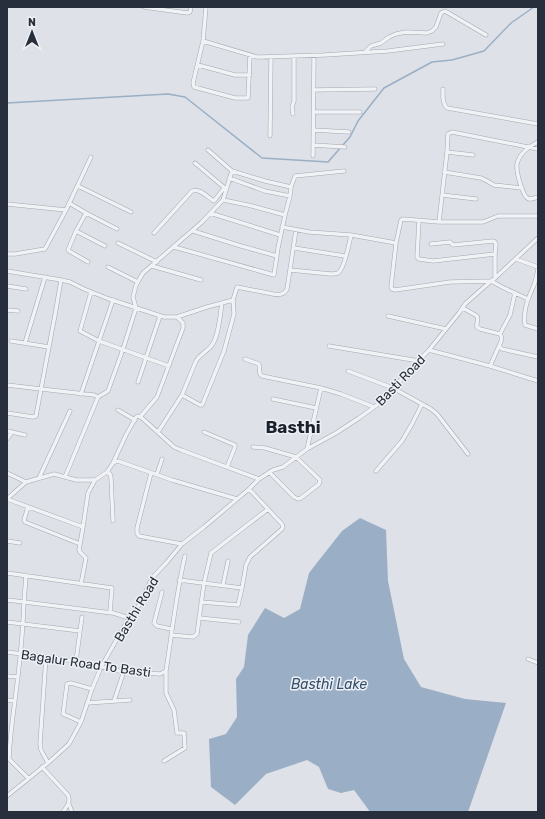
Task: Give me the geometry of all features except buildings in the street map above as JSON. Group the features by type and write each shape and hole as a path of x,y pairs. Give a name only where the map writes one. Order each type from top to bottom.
{"street":[{"path":"144,7 187,13 190,12 191,7"},
{"path":"206,7 203,41 194,87 235,98 248,98 250,55"},
{"path":"364,52 372,46 381,43 389,36 406,32 428,33 432,31 436,27 441,13 445,11 486,35"},
{"path":"203,41 257,57 314,56 388,51 443,44"},
{"path":"293,114 294,56"},
{"path":"313,156 314,56"},
{"path":"270,136 271,57"},
{"path":"198,65 235,75 250,75"},
{"path":"313,90 375,89"},
{"path":"443,89 443,102 444,106 447,108 538,124"},
{"path":"313,112 360,112"},
{"path":"313,130 349,132"},
{"path":"438,222 448,134 452,132 538,149"},
{"path":"538,142 530,147 521,156 517,165 517,170 525,196 530,199 538,197"},
{"path":"313,144 344,147"},
{"path":"208,150 232,171 291,187"},
{"path":"447,152 473,155"},
{"path":"7,254 45,249 78,186 91,157"},
{"path":"195,163 225,189"},
{"path":"65,477 98,397 108,391 136,308 133,297 136,285 143,273 201,223 223,200 225,189 232,171"},
{"path":"174,247 274,275 284,214 295,176 344,171"},
{"path":"444,172 481,178 494,185 522,188"},
{"path":"229,178 265,191 290,196"},
{"path":"78,186 131,212"},
{"path":"154,233 194,190 198,190 214,201 225,189"},
{"path":"442,196 476,199"},
{"path":"223,200 284,214"},
{"path":"7,204 66,210"},
{"path":"69,204 117,229"},
{"path":"86,213 68,250 88,262"},
{"path":"210,214 280,235"},
{"path":"538,216 496,216 483,222 438,222 403,219 401,220 396,243 390,287 395,290 450,282 491,280 538,238"},
{"path":"419,221 417,257 419,259 433,261 495,254"},
{"path":"282,227 309,232 351,235 396,243"},
{"path":"182,395 202,405 224,351 234,314 233,300 237,287 279,295 284,294 287,289 296,230"},
{"path":"76,231 105,246"},
{"path":"192,231 277,256"},
{"path":"290,270 336,274 341,269 346,256 351,235"},
{"path":"430,244 450,242 453,245 493,241 496,244 495,278"},
{"path":"118,243 157,262"},
{"path":"294,248 346,256"},
{"path":"516,259 538,268 535,283 525,306 524,317 525,325 538,329"},
{"path":"152,266 201,280"},
{"path":"108,267 138,282"},
{"path":"7,271 70,282 90,292 164,317 177,317 233,300"},
{"path":"25,343 45,277"},
{"path":"7,413 33,417 36,416 61,280"},
{"path":"491,280 528,299"},
{"name":"Basti Road","path":"237,499 269,472 290,462 307,449 336,433 374,407 429,350 465,304 491,280"},
{"path":"7,286 26,289"},
{"path":"90,292 80,331 100,341 169,366"},
{"path":"490,366 502,340 502,336 500,334 510,315 515,293"},
{"path":"81,394 113,300"},
{"path":"158,432 182,395 196,361 214,341 222,303"},
{"path":"463,308 477,316 477,327 500,334"},
{"path":"7,310 18,311"},
{"path":"138,382 160,316"},
{"path":"388,316 446,329"},
{"path":"81,584 86,558 79,551 84,527 88,493 95,480 107,472 113,463 136,417 140,417 157,397 184,325 177,317"},
{"path":"11,341 49,347"},
{"path":"329,346 419,361"},
{"path":"499,346 502,349 538,357"},
{"path":"429,350 490,366 538,381"},
{"path":"245,359 259,364 260,374 262,376 321,388 374,407"},
{"path":"348,372 393,388 437,414 468,454"},
{"path":"7,385 94,395 98,397"},
{"path":"307,449 321,388"},
{"path":"272,400 316,408"},
{"path":"376,471 402,441 422,404"},
{"path":"118,410 135,420"},
{"path":"39,478 70,411"},
{"path":"140,417 174,447 259,479"},
{"path":"7,431 25,435"},
{"path":"7,439 12,432"},
{"path":"204,432 235,445 227,467"},
{"path":"253,447 265,448 296,457 320,480 319,484 298,499 294,497 269,472"},
{"path":"156,474 162,459"},
{"path":"113,463 118,461 151,473 237,499"},
{"path":"107,472 110,474 111,478 113,521"},
{"path":"7,473 26,482"},
{"path":"151,473 137,533 139,536 182,544"},
{"path":"84,527 7,499 26,482 54,474 76,480 95,480"},
{"path":"202,602 238,605 246,565 250,557 283,527 282,524 249,489"},
{"name":"Basthi Road","path":"48,763 69,744 88,703 101,667 129,618 140,604 152,578 182,544 237,499"},
{"path":"28,507 24,520 25,522 80,544"},
{"path":"171,635 193,637 198,634 204,583 212,551 268,509"},
{"path":"7,541 20,543"},
{"name":"Bagalur Road To Basti","path":"7,652 76,661 124,671 160,674 166,671 179,580 185,556"},
{"path":"223,585 228,561"},
{"path":"7,573 112,588 110,612 112,613"},
{"path":"26,575 21,654 8,759 28,778"},
{"path":"179,580 242,588"},
{"path":"162,592 154,623 156,626 171,629"},
{"path":"7,600 112,613 129,618"},
{"path":"76,661 82,617"},
{"path":"200,618 239,622"},
{"path":"7,622 80,631"},
{"path":"7,796 48,763 41,750 40,744 46,657"},
{"path":"528,659 538,663"},
{"path":"114,701 124,671"},
{"path":"164,762 186,748 184,733 177,733 174,710 166,693 166,671"},
{"path":"7,676 18,677"},
{"path":"80,722 63,714 67,684 71,683 92,689"},
{"path":"7,700 14,701"},
{"path":"88,703 130,700"},
{"path":"7,726 12,726"},
{"path":"42,767 68,795 72,812"},
{"path":"62,812 69,804"}],"water":[{"name":"Basthi Lake","path":"360,518 386,530 388,581 404,659 421,687 465,699 506,703 468,812 370,812 354,790 341,793 328,789 319,767 307,760 266,774 235,805 211,787 209,739 226,734 237,717 236,679 244,667 248,635 265,608 284,618 300,609 309,573 342,531"}],"waterway":[{"path":"7,103 168,94 185,97 262,158 328,162 350,137 358,121 384,88 432,62 452,60 484,51 511,23 534,7"}],"district":[{"name":"Basthi","path":"293,427"}]}
